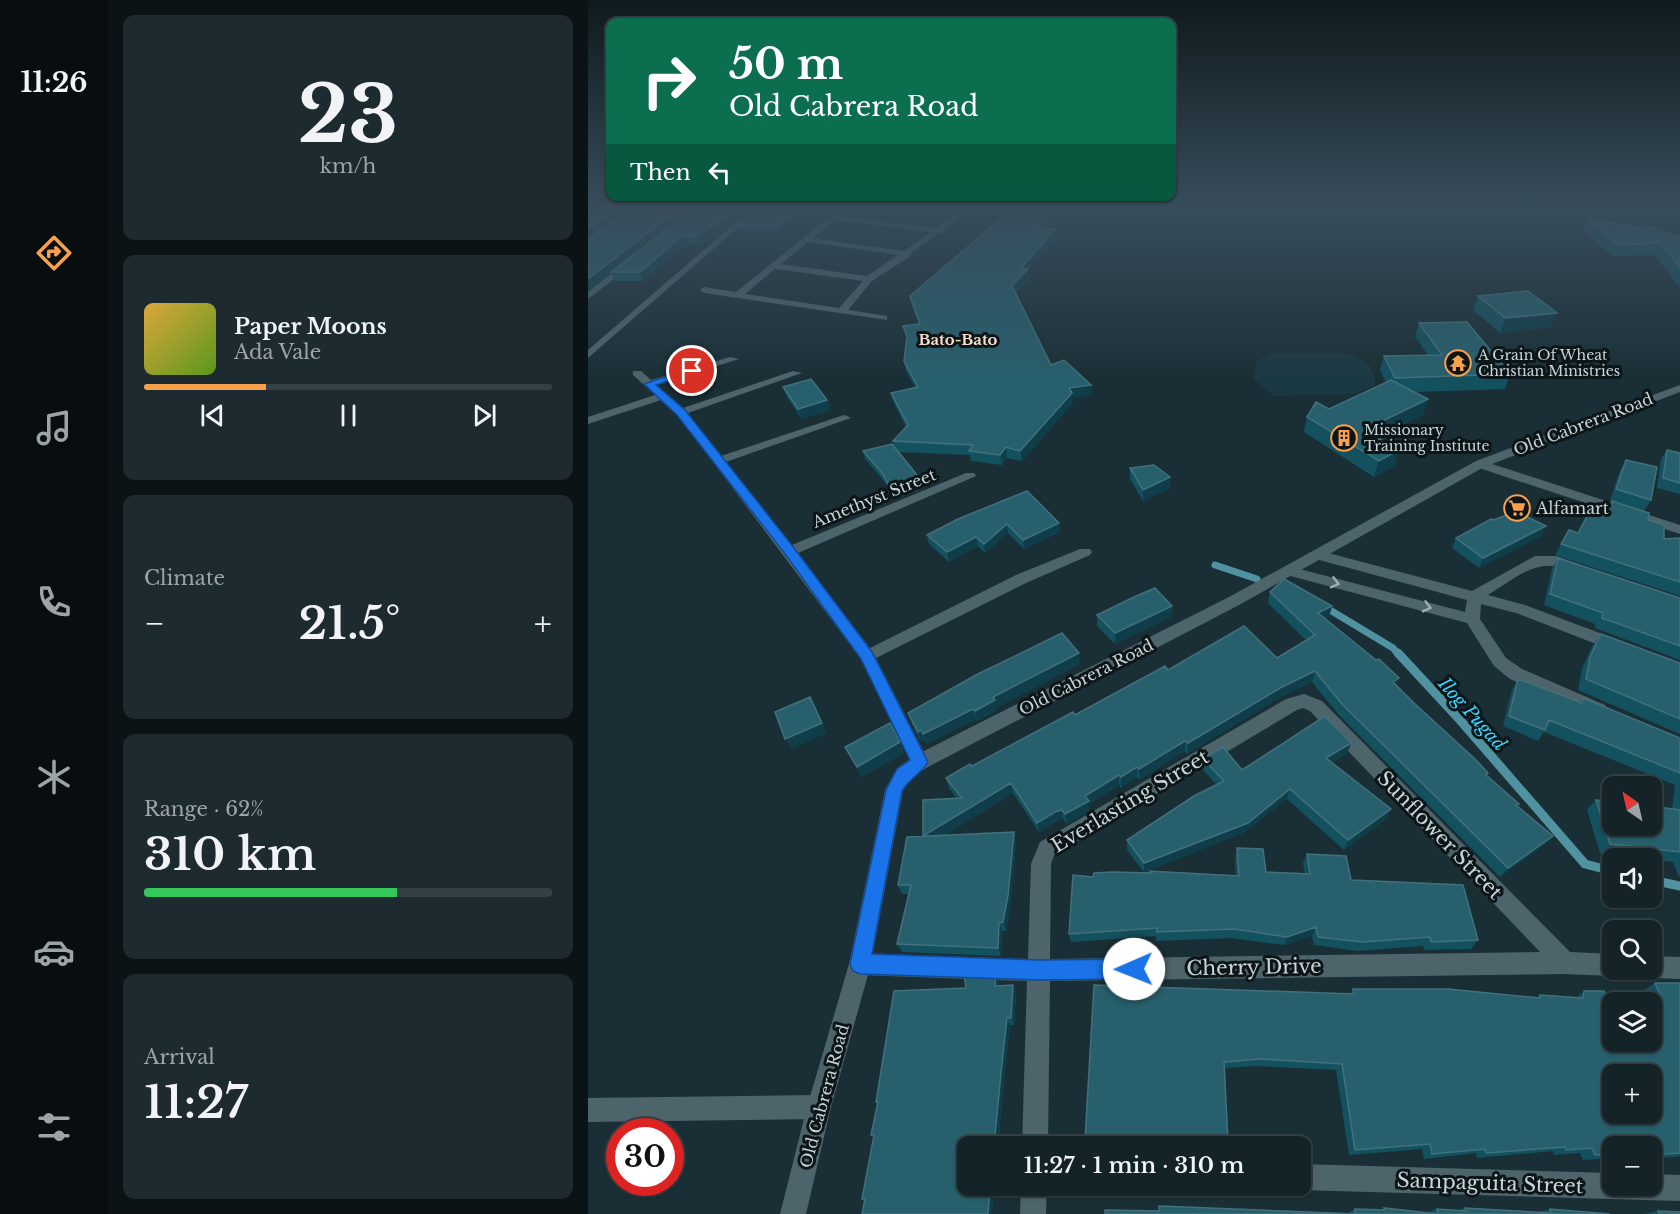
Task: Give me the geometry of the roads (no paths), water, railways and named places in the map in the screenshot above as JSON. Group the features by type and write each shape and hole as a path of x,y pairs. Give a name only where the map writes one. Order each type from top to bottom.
{"street":[{"path":"588,296 625,267"},
{"path":"588,355 689,267"},
{"path":"738,295 775,267"},
{"path":"781,267 869,279"},
{"path":"842,311 869,279 888,267"},
{"path":"704,290 884,318"},
{"path":"649,384 734,359"},
{"path":"637,373 681,412 867,656 920,762"},
{"path":"681,412 797,373"},
{"name":"Old Cabrera Road","path":"793,1214 819,1107 860,964 894,790 903,774 920,762 1288,571 1480,465 1523,446 1680,388"},
{"path":"588,421 662,396"},
{"path":"718,461 844,418"},
{"path":"1480,465 1680,530"},
{"name":"Amethyst Street","path":"789,551 970,476"},
{"path":"867,656 1021,579 1085,552"},
{"path":"1317,555 1520,609 1626,649"},
{"path":"1475,596 1535,561 1545,559 1590,572"},
{"path":"1288,571 1472,619"},
{"path":"1475,596 1472,619 1500,662 1516,674 1616,717"},
{"name":"Everlasting Street","path":"1035,1136 1041,864 1047,849 1292,704 1304,701 1316,706"},
{"name":"Sunflower Street","path":"1316,706 1565,963"},
{"name":"Cherry Drive","path":"860,964 1038,970 1565,963 1602,965"},
{"path":"1662,967 1680,968"},
{"path":"588,1110 819,1107"},
{"name":"Sampaguita Street","path":"1311,1177 1680,1188"},
{"path":"1033,1214 1034,1196"}],"waterway":[{"name":"Ilog Pugad","path":"1215,565 1257,579"},
{"name":"Ilog Pugad","path":"1325,607 1393,648 1399,655"},
{"name":"Ilog Pugad","path":"1398,653 1460,720 1585,864 1602,868"},
{"name":"Ilog Pugad","path":"1662,882 1680,886"}],"place":[{"name":"A Grain Of Wheat Christian Ministries","path":"1458,363"},
{"name":"Missionary Training Institute","path":"1344,438"},
{"name":"Alfamart","path":"1517,508"}],"district":[{"name":"Bato-Bato","path":"958,340"}]}
